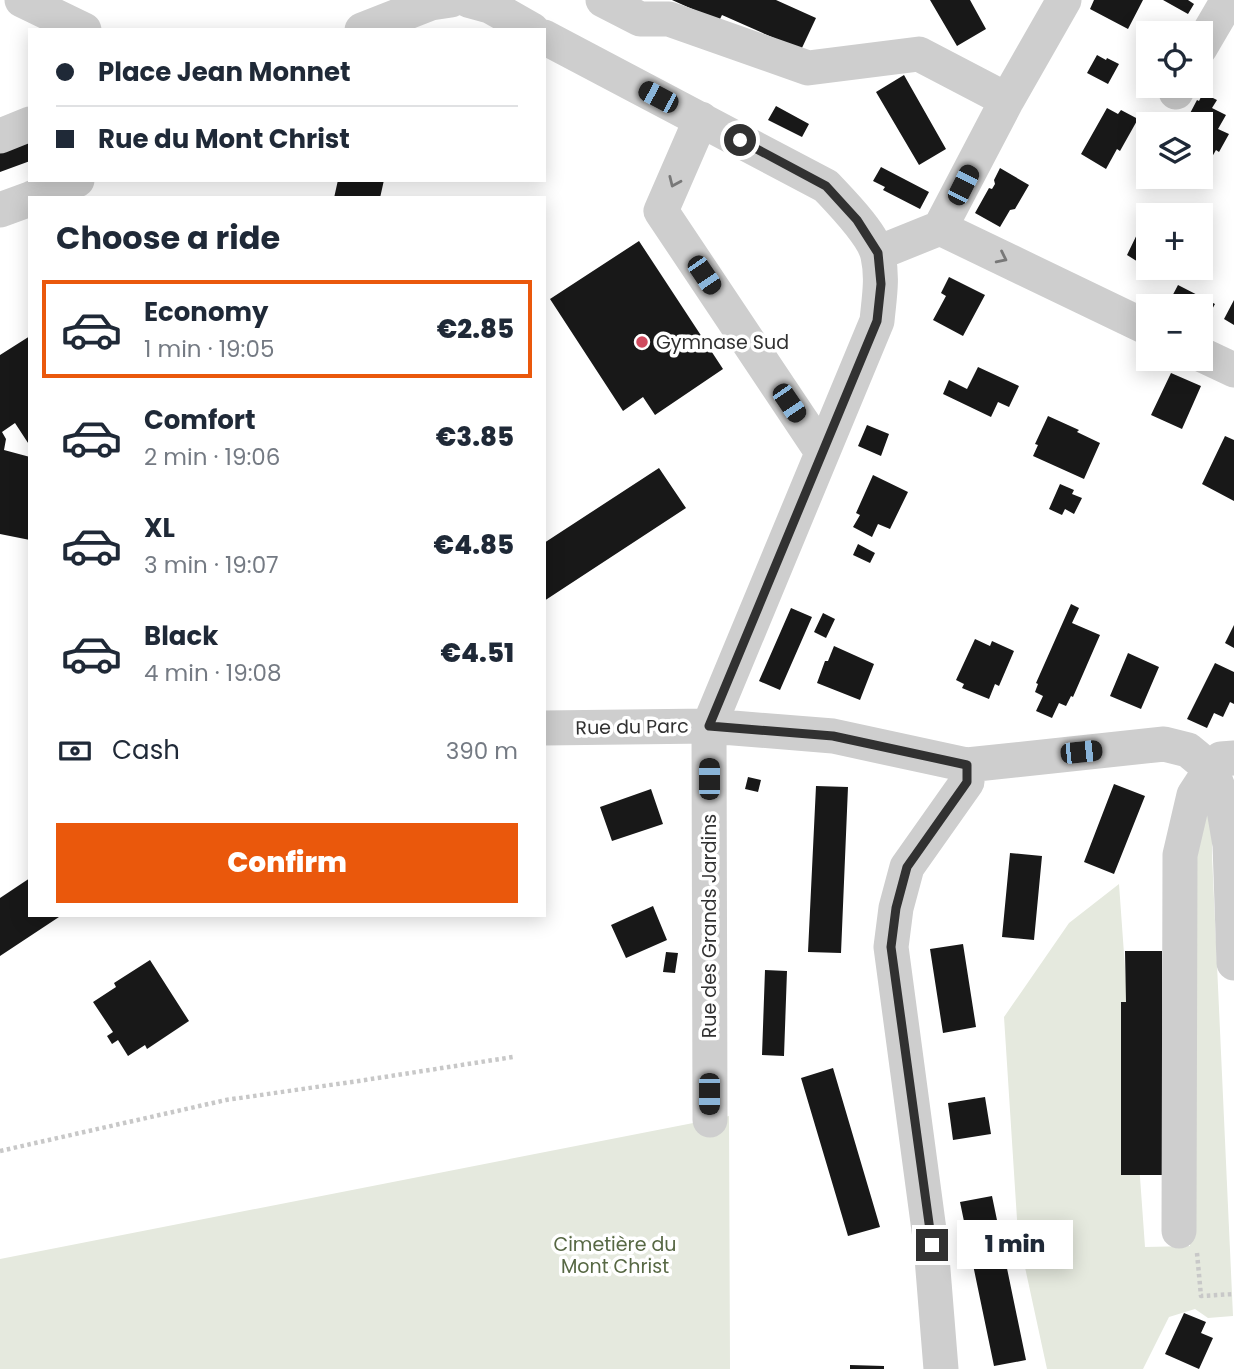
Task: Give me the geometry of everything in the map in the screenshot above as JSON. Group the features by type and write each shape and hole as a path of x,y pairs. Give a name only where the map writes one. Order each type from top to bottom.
{"street":[{"path":"22,0 80,28"},
{"path":"367,28 431,3 450,0"},
{"path":"468,0 490,6 528,28"},
{"path":"603,0 640,19 669,19 808,68 919,54 1007,100"},
{"path":"546,38 826,186 857,220 878,253 940,228 1063,0"},
{"path":"1213,26 1228,0"},
{"path":"701,119 661,211 822,452"},
{"path":"0,136 28,125"},
{"path":"36,196 72,182"},
{"path":"0,210 28,199"},
{"path":"940,228 1136,322"},
{"name":"Rue des Grands Jardins","path":"709,1119 709,726 877,321 881,284 878,253"},
{"path":"1213,360 1234,370"},
{"name":"Rue du Parc","path":"546,728 709,726 833,736 967,765 1164,744 1188,750 1222,764"},
{"path":"1222,764 1222,798 1230,845 1234,963"},
{"path":"1188,1237 1180,855 1194,794 1222,764"},
{"path":"941,1369 932,1245 891,947 896,908 907,867 967,782 967,765"}],"path":[{"path":"0,1151 226,1100 513,1057"},
{"path":"1188,1237 1201,1296 1234,1294"}],"green space":[{"path":"1204,811 1212,815 1233,1316 1208,1318 1195,1309 1169,1317 1143,1369 1047,1369 1018,1235 1004,1017 1069,923 1119,884 1145,1247 1190,1246 1188,870"},
{"name":"Cimetière du Mont Christ","path":"729,1116 730,1369 0,1369 0,1259"}],"building":[{"path":"672,0 776,0 816,18 801,50 722,15 719,21"},
{"path":"930,0 970,0 986,29 957,46"},
{"path":"1094,0 1143,0 1128,29 1090,9"},
{"path":"1163,0 1188,0 1194,4 1188,14"},
{"path":"1097,55 1119,64 1108,84 1087,73"},
{"path":"904,75 946,149 919,165 876,92"},
{"path":"1200,98 1217,100 1212,108 1226,115 1218,129 1229,134 1219,152 1216,150 1213,155 1213,112 1191,112 1197,100"},
{"path":"776,106 809,124 802,137 768,120"},
{"path":"1107,108 1118,114 1121,110 1136,118 1120,151 1117,149 1106,169 1081,154"},
{"path":"28,139 28,162 0,172 0,149"},
{"path":"881,167 929,192 920,209 883,190 885,187 873,181"},
{"path":"1000,168 1029,185 1015,209 1010,210 1000,227 975,213 989,188 992,189 995,184 994,180"},
{"path":"338,182 384,182 380,196 334,196"},
{"path":"1136,236 1136,261 1127,255"},
{"name":"Gymnase Sud","path":"639,241 723,369 655,415 643,397 623,411 550,299"},
{"path":"949,277 985,295 963,336 933,320 946,296 941,293"},
{"path":"1178,285 1196,294 1173,294"},
{"path":"1234,300 1234,325 1224,319"},
{"path":"28,337 28,443 15,423 2,432 6,439 4,450 28,456 28,540 0,534 0,355"},
{"path":"978,367 1019,386 1009,407 998,402 991,417 943,394 949,380 967,389"},
{"path":"1171,373 1201,386 1182,429 1151,415"},
{"path":"1048,416 1100,443 1084,479 1033,456 1038,445 1035,444"},
{"path":"867,425 889,434 881,456 858,446"},
{"path":"1225,436 1234,440 1234,501 1202,484"},
{"path":"659,468 686,508 546,600 546,542"},
{"path":"873,475 908,492 890,529 878,524 872,537 853,527 860,515 856,513"},
{"path":"1060,484 1074,490 1072,494 1082,498 1074,514 1065,509 1062,515 1049,509"},
{"path":"858,544 875,553 870,563 853,555"},
{"path":"1071,604 1079,608 1072,623 1100,635 1073,697 1071,696 1066,706 1059,703 1052,718 1036,711 1043,696 1035,692 1036,683"},
{"path":"791,608 812,617 780,690 759,681"},
{"path":"823,613 835,619 826,638 814,632"},
{"path":"1234,625 1234,648 1225,643"},
{"path":"975,639 990,646 992,641 1014,651 999,686 995,684 989,699 962,688 964,684 956,680"},
{"path":"834,646 874,664 860,700 817,683"},
{"path":"1128,653 1159,667 1141,709 1110,696"},
{"path":"1215,663 1234,672 1234,704 1230,702 1223,717 1214,713 1207,728 1187,719"},
{"path":"748,777 761,780 758,792 745,789"},
{"path":"1114,784 1145,796 1114,874 1084,862"},
{"path":"816,786 848,787 841,953 808,952"},
{"path":"651,789 663,824 612,841 600,807"},
{"path":"1010,853 1042,856 1034,940 1002,937"},
{"path":"28,879 28,917 59,917 0,956 0,898"},
{"path":"653,906 667,940 626,958 611,925"},
{"path":"963,944 976,1027 943,1033 930,949"},
{"path":"1125,951 1162,951 1163,1175 1121,1175 1121,1002 1126,1002"},
{"path":"666,952 678,953 675,973 663,972"},
{"path":"150,960 189,1021 147,1049 145,1045 128,1056 118,1040 112,1044 107,1036 113,1032 93,1002 116,987 114,983"},
{"path":"765,970 787,971 784,1056 762,1055"},
{"path":"833,1068 880,1227 848,1236 801,1078"},
{"path":"985,1097 991,1134 953,1140 948,1103"},
{"path":"992,1196 1026,1360 994,1366 960,1202"},
{"path":"1184,1313 1206,1322 1201,1333 1213,1338 1199,1369 1165,1354"},
{"path":"850,1365 884,1366 884,1369 850,1369"}],"place":[{"name":"Gymnase Sud","path":"642,342"}],"route":[{"path":"740,140 826,186 857,220 878,253 881,284 877,321 709,726 833,736 967,765 967,782 907,867 896,908 891,947 932,1245"}]}
